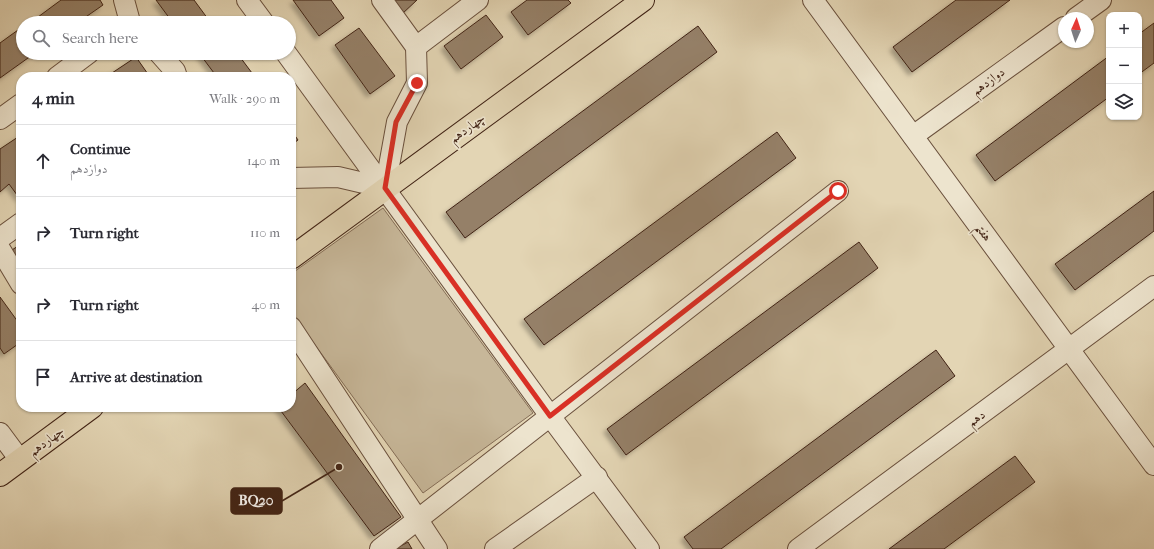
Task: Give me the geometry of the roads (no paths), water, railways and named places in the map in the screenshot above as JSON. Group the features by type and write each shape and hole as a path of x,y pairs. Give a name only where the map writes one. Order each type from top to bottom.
{"main road":[{"name":"چهاردهم","path":"296,254 643,0"},
{"name":"چهاردهم","path":"0,475 85,412"}],"street":[{"path":"124,0 128,16"},
{"path":"247,0 259,16"},
{"path":"382,0 416,47 417,83 396,122 385,188"},
{"path":"416,47 478,0"},
{"name":"هفتم","path":"813,0 1154,465"},
{"path":"1084,12 1101,0"},
{"name":"دوازدهم","path":"913,136 1058,31"},
{"path":"64,72 80,60"},
{"path":"165,60 175,72"},
{"path":"291,60 550,416 597,477 649,549"},
{"path":"0,119 16,108"},
{"path":"296,178 338,177 385,188"},
{"path":"380,549 838,191"},
{"path":"0,238 16,227"},
{"path":"0,249 16,276"},
{"name":"دهم","path":"798,549 1154,286"},
{"path":"296,335 437,549"},
{"path":"0,433 20,460"},
{"path":"495,549 597,477"}],"place":[{"name":"BQ20","path":"339,467"}]}
